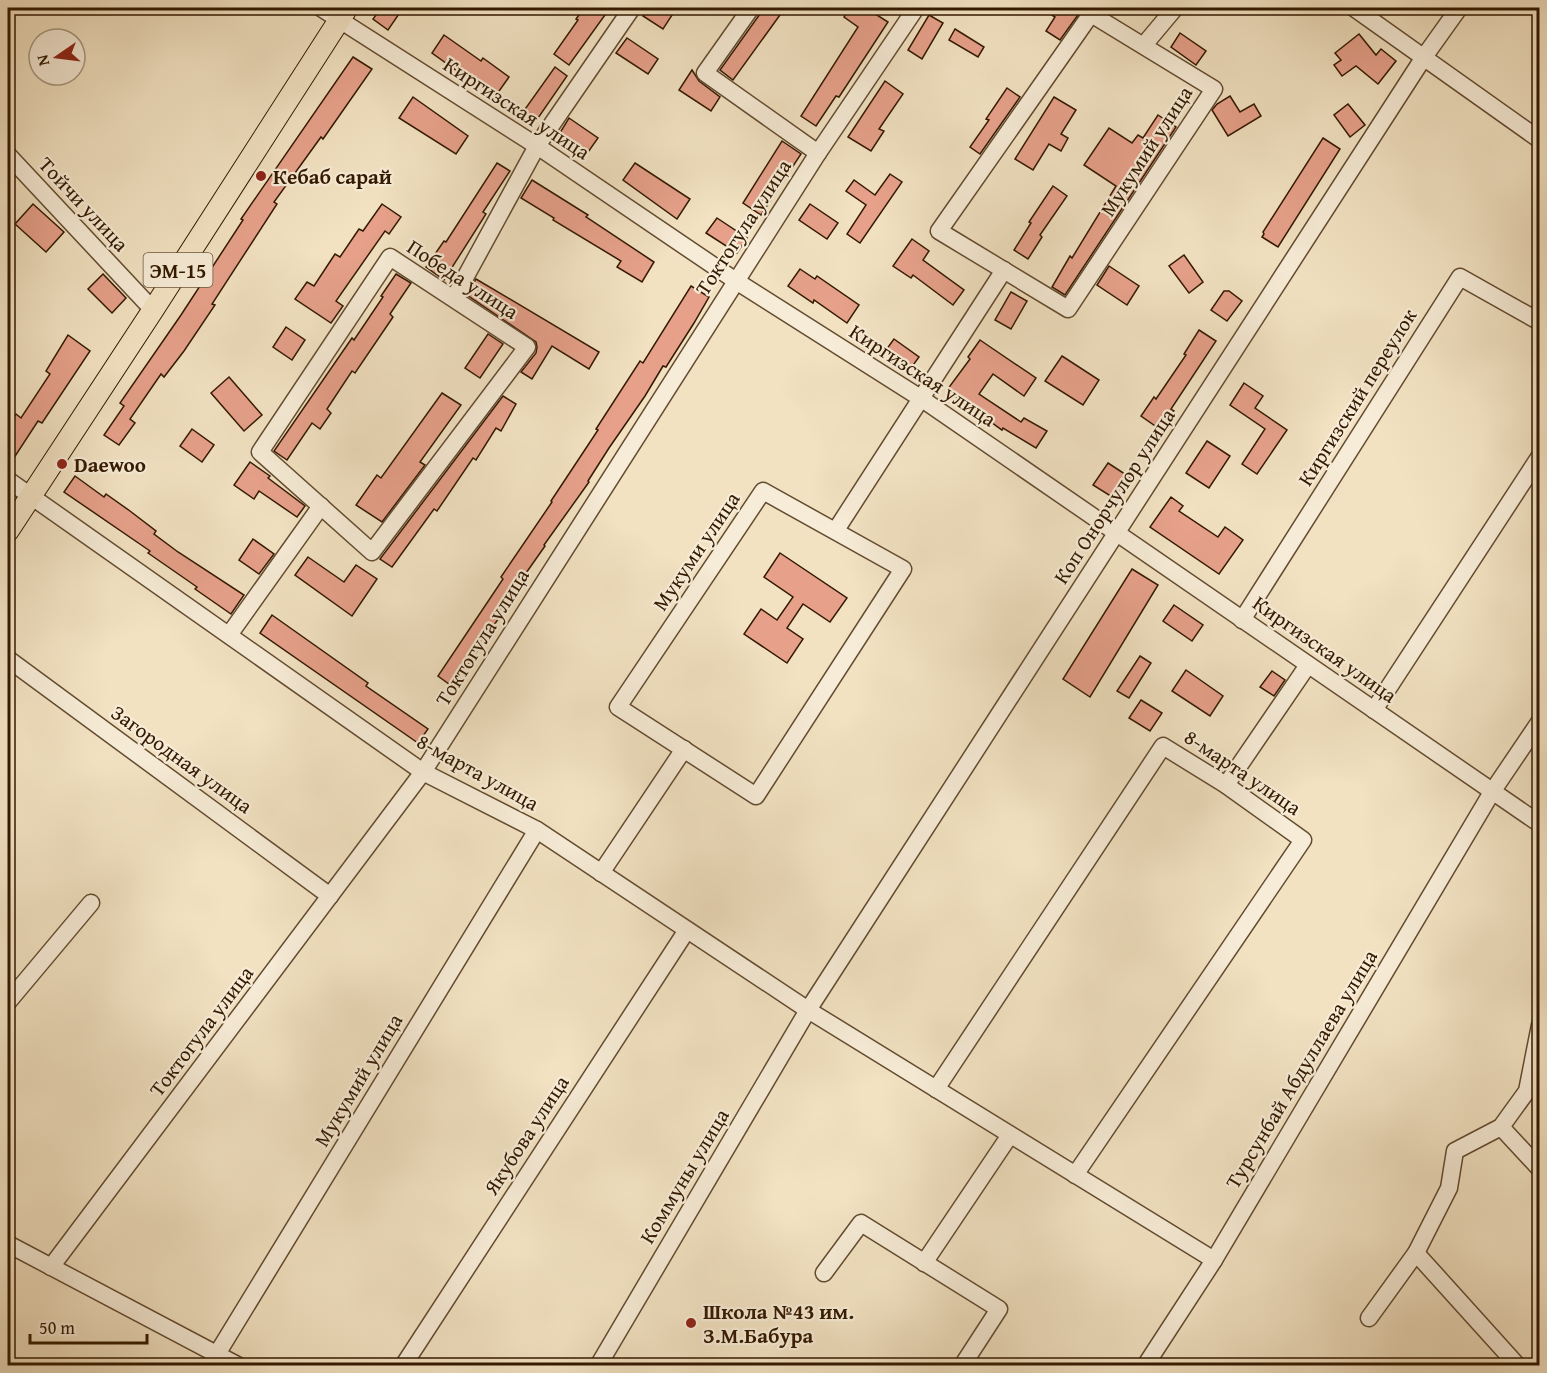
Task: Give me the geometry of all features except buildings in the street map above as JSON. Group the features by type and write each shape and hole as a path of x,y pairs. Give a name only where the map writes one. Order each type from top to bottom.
{"main road":[{"name":"ЭМ-15","path":"8,531 343,14"}],"street":[{"name":"Киргизская улица","path":"321,8 343,14 736,281 922,399 1539,824"},
{"path":"454,298 537,146 632,8"},
{"path":"751,8 705,73 818,153"},
{"name":"Токтогула улица","path":"51,1267 423,772 818,153 916,8"},
{"path":"1143,45 1175,8"},
{"path":"1354,8 1539,140"},
{"name":"Коп Онорчулор улица","path":"808,1010 1424,57 1459,8"},
{"name":"Мукумий улица","path":"1091,14 1143,45 1214,89 1068,309 939,231 1091,14"},
{"name":"Тойчи улица","path":"8,155 153,310"},
{"name":"Победа улица","path":"390,257 454,298 527,347 372,552 260,452 390,257"},
{"path":"836,530 1004,270"},
{"name":"Киргизский переулок","path":"1242,620 1460,277 1537,316"},
{"path":"1374,710 1539,456"},
{"name":"8-марта улица","path":"8,480 423,772 537,830 808,1010 1214,1260"},
{"name":"Мукуми улица","path":"763,491 903,569 756,796 684,749 618,707 763,491"},
{"path":"229,635 321,506"},
{"name":"Загородная улица","path":"8,658 330,896"},
{"path":"1226,785 1308,665"},
{"name":"Турсунбай Абдуллаева улица","path":"1145,1365 1214,1260 1492,792 1539,721"},
{"name":"8-марта улица","path":"936,1089 1163,746 1226,785 1303,840 1076,1175"},
{"path":"601,873 684,749"},
{"name":"Мукумий улица","path":"217,1354 537,830"},
{"path":"8,1002 91,903"},
{"name":"Якубова улица","path":"403,1365 687,930"},
{"name":"Коммуны улица","path":"597,1365 808,1010"},
{"path":"1369,1318 1416,1253 1449,1188 1455,1150 1501,1127 1527,1090 1539,1025"},
{"path":"1501,1127 1539,1168"},
{"path":"924,1263 1010,1135"},
{"path":"824,1273 861,1223 999,1309 962,1365"},
{"path":"8,1244 239,1365"},
{"path":"1416,1253 1518,1365"}],"place":[{"name":"Кебаб сарай","path":"261,176"},
{"name":"Daewoo","path":"62,464"},
{"name":"Школа №43 им. З.М.Бабура","path":"691,1323"}]}
